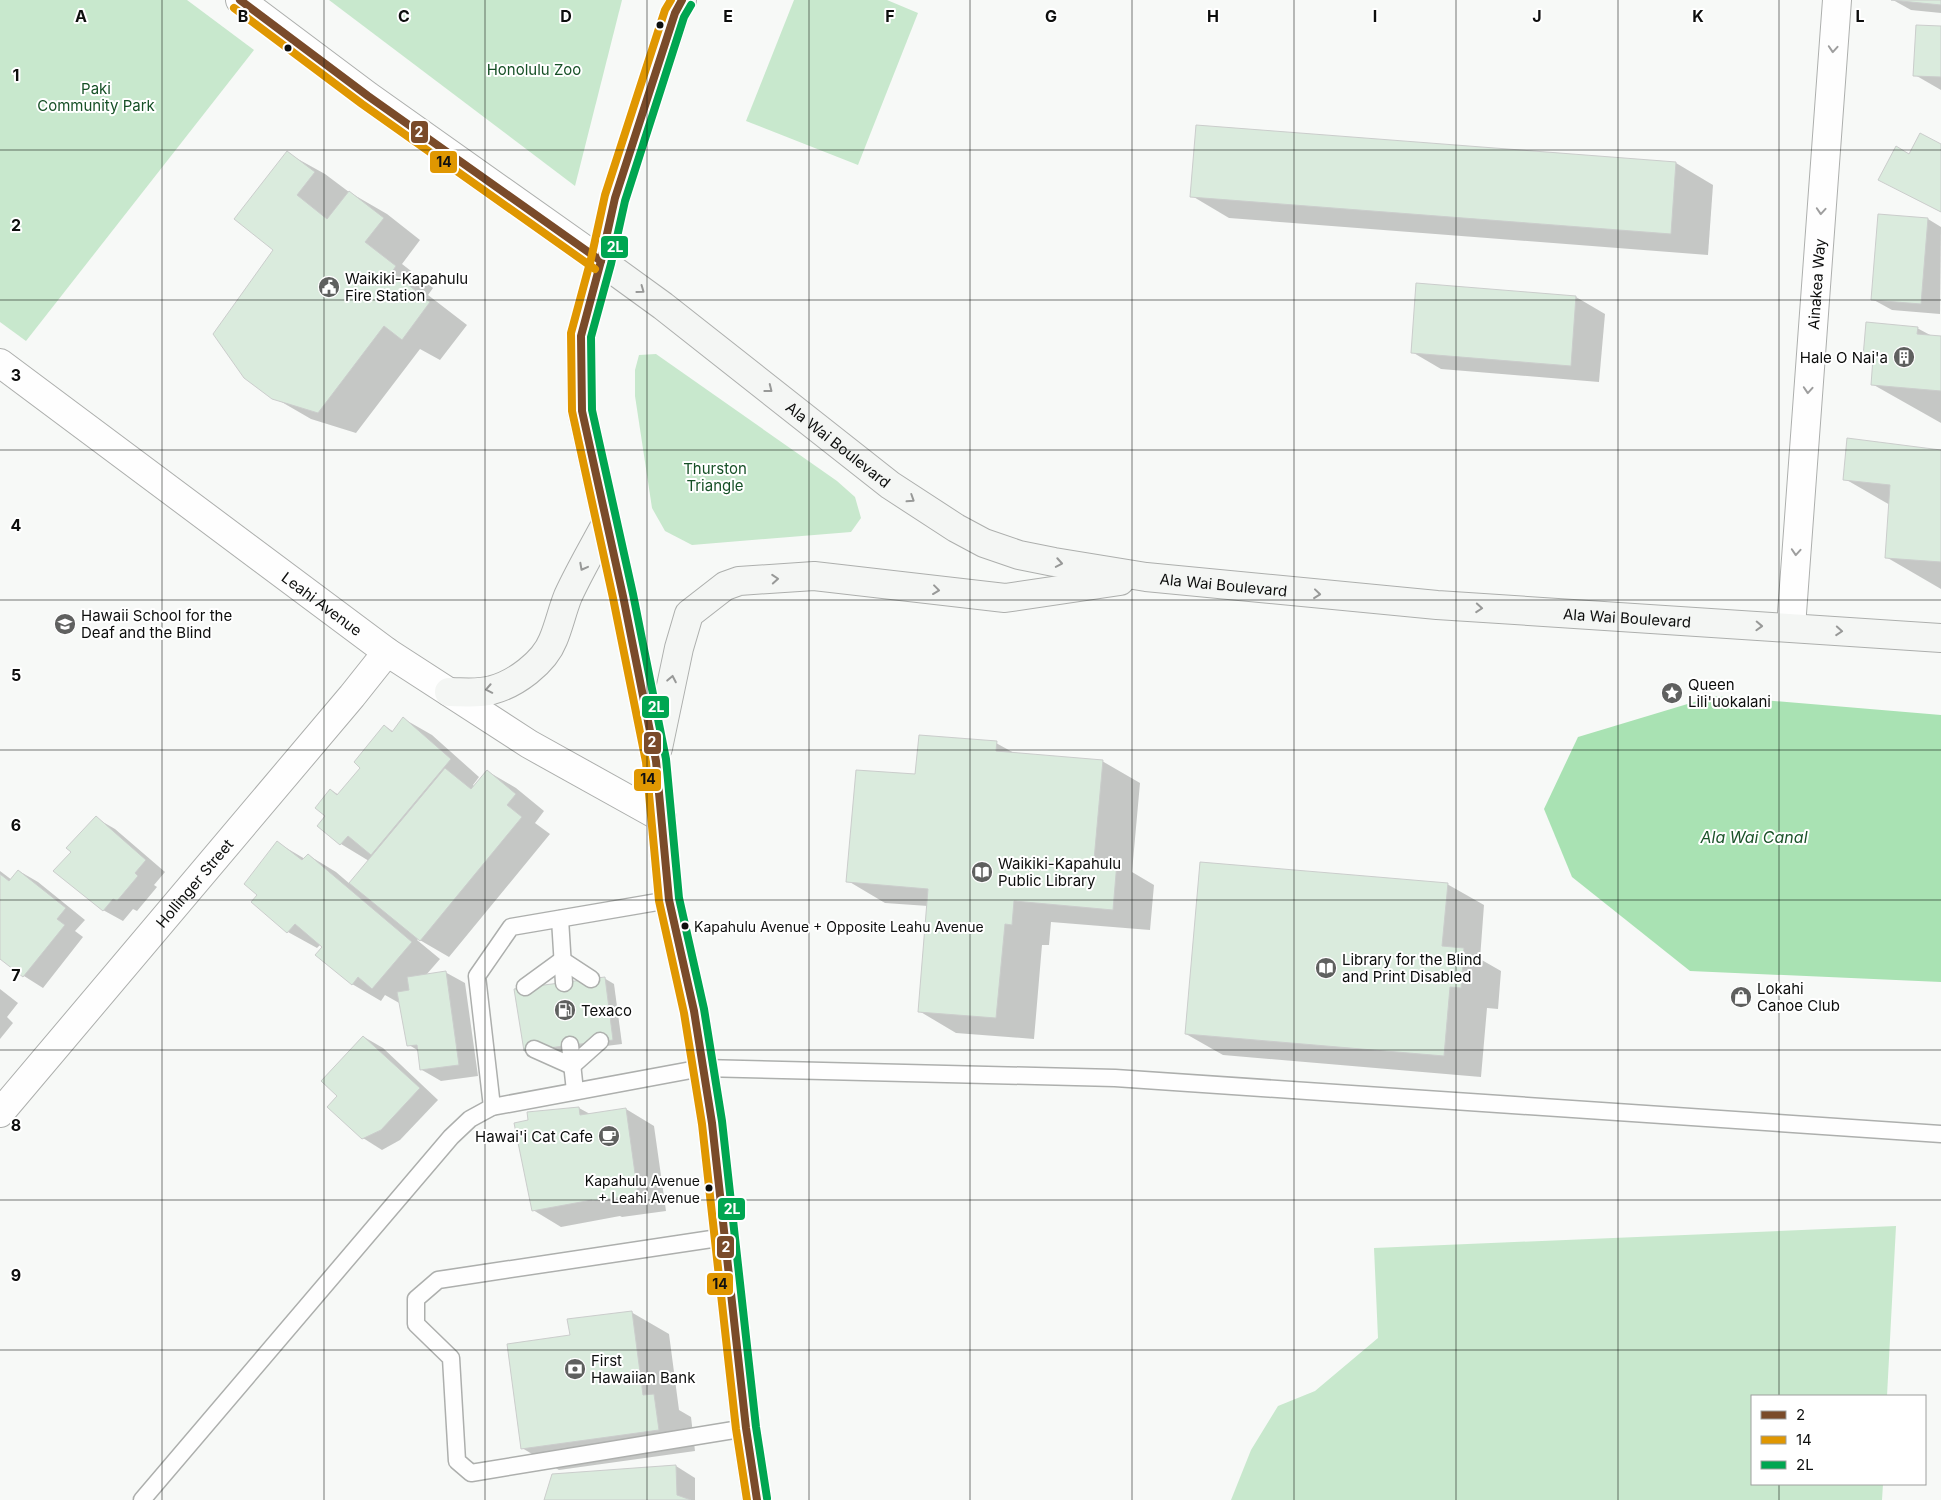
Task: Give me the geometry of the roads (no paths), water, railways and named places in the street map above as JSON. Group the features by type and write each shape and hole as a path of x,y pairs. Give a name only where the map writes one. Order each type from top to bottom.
{"main road":[{"path":"682,0 675,13 615,198 581,336 582,410 623,596 656,761 668,900 694,1011 712,1123 746,1428 757,1500"},
{"name":"Ala Wai Boulevard","path":"601,261 663,306 890,485 956,528 984,543 1019,555 1146,577 1437,605 1941,638"},
{"path":"449,692 491,690 510,682 529,670 542,658 553,640 569,593 606,524"},
{"path":"656,761 679,648 690,614 725,586 739,581 814,576 1005,598 1146,577"}],"street":[{"path":"240,0 368,96 601,261"},
{"name":"Ainakea Way","path":"1791,627 1837,0"},
{"name":"Leahi Avenue","path":"0,363 387,652 529,744 662,818"},
{"name":"Hollinger Street","path":"0,1113 387,652"}],"lane":[{"path":"492,1107 477,976 511,927 668,900"},
{"path":"560,919 564,982"},
{"path":"562,960 591,979"},
{"path":"525,987 562,960"},
{"path":"572,1066 600,1041"},
{"path":"570,1045 574,1090"},
{"path":"534,1049 572,1066"},
{"path":"142,1500 450,1137 470,1119 492,1107 574,1090 702,1068 1115,1078 1941,1134"},
{"path":"724,1237 438,1280 416,1299 416,1324 451,1358 457,1461 471,1472 746,1428"}],"water":[{"name":"Ala Wai Canal","path":"1714,696 1941,715 1941,982 1690,971 1572,877 1544,809 1578,737"}],"place":[{"name":"Waikiki-Kapahulu Fire Station","path":"329,287"},
{"name":"Hale O Nai'a","path":"1904,357"},
{"name":"Hawaii School for the Deaf and the Blind","path":"65,624"},
{"name":"Queen Lili'uokalani","path":"1672,693"},
{"name":"Waikiki-Kapahulu Public Library","path":"982,872"},
{"name":"Kapahulu Avenue + Opposite Leahu Avenue","path":"685,926"},
{"name":"Library for the Blind and Print Disabled","path":"1326,968"},
{"name":"Lokahi Canoe Club","path":"1741,997"},
{"name":"Texaco","path":"565,1010"},
{"name":"Hawai'i Cat Cafe","path":"609,1136"},
{"name":"Kapahulu Avenue + Leahi Avenue","path":"709,1188"},
{"name":"First Hawaiian Bank","path":"575,1369"}],"park label":[{"name":"Honolulu Zoo","path":"534,69"},
{"name":"Paki Community Park","path":"96,96"},
{"name":"Thurston Triangle","path":"715,476"}]}
